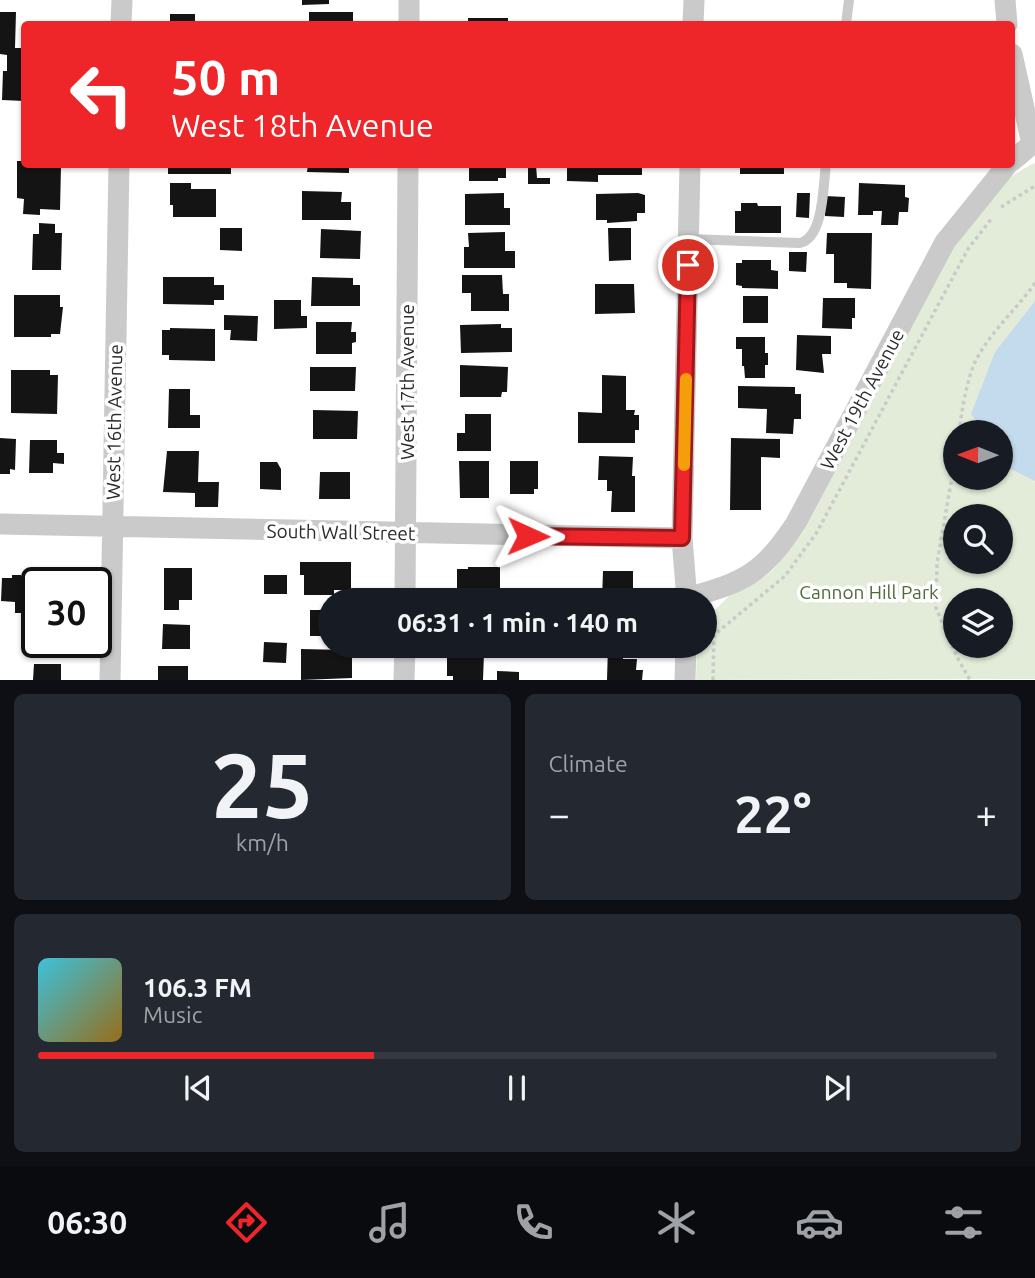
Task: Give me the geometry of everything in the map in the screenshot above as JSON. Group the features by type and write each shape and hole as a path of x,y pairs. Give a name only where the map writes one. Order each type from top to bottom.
{"street":[{"path":"121,21 122,0"},
{"path":"409,0 409,21"},
{"path":"693,21 694,0"},
{"path":"1006,0 1007,21"},
{"name":"West 19th Avenue","path":"1015,67 1033,144 1015,159"},
{"name":"West 16th Avenue","path":"110,680 119,168"},
{"name":"West 17th Avenue","path":"405,588 408,168"},
{"path":"686,588 682,538 690,168"},
{"name":"West 19th Avenue","path":"717,590 749,576 780,548 796,523 945,242 1006,168"},
{"name":"South Wall Street","path":"0,524 682,538"},
{"path":"404,680 405,658"},
{"path":"685,680 686,658"}],"lane":[{"path":"846,21 849,0"},
{"path":"689,239 800,243 808,241 818,225 825,168"}],"path":[{"path":"962,420 975,363 1035,283"},
{"path":"950,490 937,563 936,608 970,680"}],"green space":[{"name":"Cannon Hill Park","path":"1035,163 1035,679 696,680 697,658 717,658 717,608 731,594 757,582 773,570 804,531 933,280 968,223 988,198 1010,178"}],"water":[{"path":"1035,301 1035,481 1013,470 1013,420 975,420 971,414 995,352"}],"building":[{"path":"302,0 329,0 329,4 302,5"},
{"path":"0,12 16,12 15,48 21,48 21,101 2,100 3,71 7,71 7,55 0,54"},
{"path":"309,12 353,12 353,21 309,21"},
{"path":"170,14 195,14 195,21 170,21"},
{"path":"468,18 508,18 508,21 468,21"},
{"path":"17,161 21,161 21,168 61,168 60,210 40,209 40,215 23,214 24,199 17,198"},
{"path":"168,168 231,168 231,174 168,174"},
{"path":"308,168 349,168 349,173 307,172"},
{"path":"469,168 506,168 506,178 498,178 498,181 469,181"},
{"path":"528,168 536,168 537,178 550,178 550,184 528,184"},
{"path":"567,168 642,168 642,175 598,175 598,182 567,181"},
{"path":"740,168 784,168 784,174 740,174"},
{"path":"170,183 191,183 191,189 216,189 216,217 173,217"},
{"path":"859,183 905,185 905,197 909,198 908,212 899,212 898,225 881,225 882,211 873,211 873,215 858,215"},
{"path":"302,191 342,192 341,202 351,202 351,220 302,220"},
{"path":"504,193 504,208 510,208 510,225 465,225 465,194"},
{"path":"797,193 810,193 809,218 796,217"},
{"path":"596,194 645,195 645,213 637,213 637,221 607,223 607,220 596,220"},
{"path":"825,196 845,197 844,217 825,216"},
{"path":"741,203 781,206 781,233 735,233 735,211 741,211"},
{"path":"39,223 55,224 55,233 62,233 61,270 32,270 33,234 39,234"},
{"path":"220,228 242,228 242,251 220,250"},
{"path":"608,228 631,228 631,260 609,261"},
{"path":"321,229 361,231 360,259 320,258"},
{"path":"505,232 505,251 515,251 515,268 464,268 464,247 469,247 468,233"},
{"path":"827,233 872,233 871,289 847,288 847,283 834,283 834,254 826,254"},
{"path":"789,252 807,252 806,272 789,271"},
{"path":"742,260 771,260 771,270 778,271 778,289 742,288 736,285 736,263 742,263"},
{"path":"462,275 502,275 503,294 509,294 509,311 471,311 471,293 462,293"},
{"path":"163,277 214,277 214,285 224,285 224,300 214,300 214,305 163,304"},
{"path":"312,277 353,278 353,285 360,285 360,306 311,306"},
{"path":"595,284 634,284 635,313 595,314"},
{"path":"14,295 60,295 60,307 63,307 60,334 51,334 51,337 14,337"},
{"path":"743,296 768,296 768,323 743,323"},
{"path":"823,298 855,298 852,329 822,328"},
{"path":"274,300 301,300 301,316 307,316 307,328 274,329"},
{"path":"224,315 258,316 257,341 230,340 231,330 224,330"},
{"path":"316,322 352,322 351,332 356,332 356,342 352,343 352,354 316,354"},
{"path":"501,324 501,328 512,328 512,352 461,353 460,325"},
{"path":"215,329 215,361 169,360 169,355 162,355 162,330"},
{"path":"797,335 831,336 831,354 822,354 824,373 796,370"},
{"path":"736,337 765,337 768,365 765,365 765,378 745,378 742,349 736,349"},
{"path":"460,365 508,367 507,392 502,392 501,397 460,397"},
{"path":"310,367 356,367 355,391 310,391"},
{"path":"11,370 50,370 50,375 58,375 57,414 11,413"},
{"path":"602,375 626,376 626,410 635,410 634,415 639,415 639,430 635,430 635,443 578,443 578,412 602,413"},
{"path":"738,386 795,387 795,394 801,394 801,419 794,419 793,434 766,433 767,409 738,408"},
{"path":"169,389 190,389 190,415 200,415 200,428 168,428"},
{"path":"313,410 358,411 357,439 313,439"},
{"path":"465,414 491,414 491,451 457,451 457,433 465,433"},
{"path":"0,438 16,439 15,470 10,469 10,474 0,474"},
{"path":"731,438 780,439 780,458 761,457 761,510 730,510"},
{"path":"30,440 57,440 57,453 64,453 64,464 53,463 53,473 29,473"},
{"path":"167,451 199,451 198,482 219,482 218,507 195,507 195,493 163,492"},
{"path":"599,456 633,457 635,512 611,512 612,491 607,491 607,480 598,480"},
{"path":"459,461 489,461 489,498 460,498"},
{"path":"510,461 538,461 538,489 534,489 534,494 510,494"},
{"path":"260,462 277,462 281,469 281,490 260,489"},
{"path":"320,472 350,472 350,499 319,499"},
{"path":"300,562 351,562 351,588 318,588 318,595 304,595 304,575 300,575"},
{"path":"500,567 500,588 457,588 457,569"},
{"path":"164,568 192,568 192,600 179,600 179,610 164,610"},
{"path":"603,571 633,571 633,588 602,588"},
{"path":"12,575 21,575 21,613 15,613 15,602 1,601 2,578 12,578"},
{"path":"264,575 287,575 287,594 264,594"},
{"path":"310,610 318,610 318,636 310,636"},
{"path":"163,624 190,625 190,649 162,649"},
{"path":"264,642 287,643 286,663 263,662"},
{"path":"301,649 318,649 318,658 352,658 352,678 301,680"},
{"path":"447,658 484,658 483,680 453,680 453,676 447,676"},
{"path":"608,658 637,659 636,670 643,670 642,680 607,680"},
{"path":"34,664 61,664 61,680 33,680"},
{"path":"158,666 188,666 188,680 158,680"},
{"path":"497,671 519,672 519,680 497,680"}],"slow traffic":[{"path":"684,465 686,379"}],"route":[{"path":"528,536 682,538 688,265"}]}
